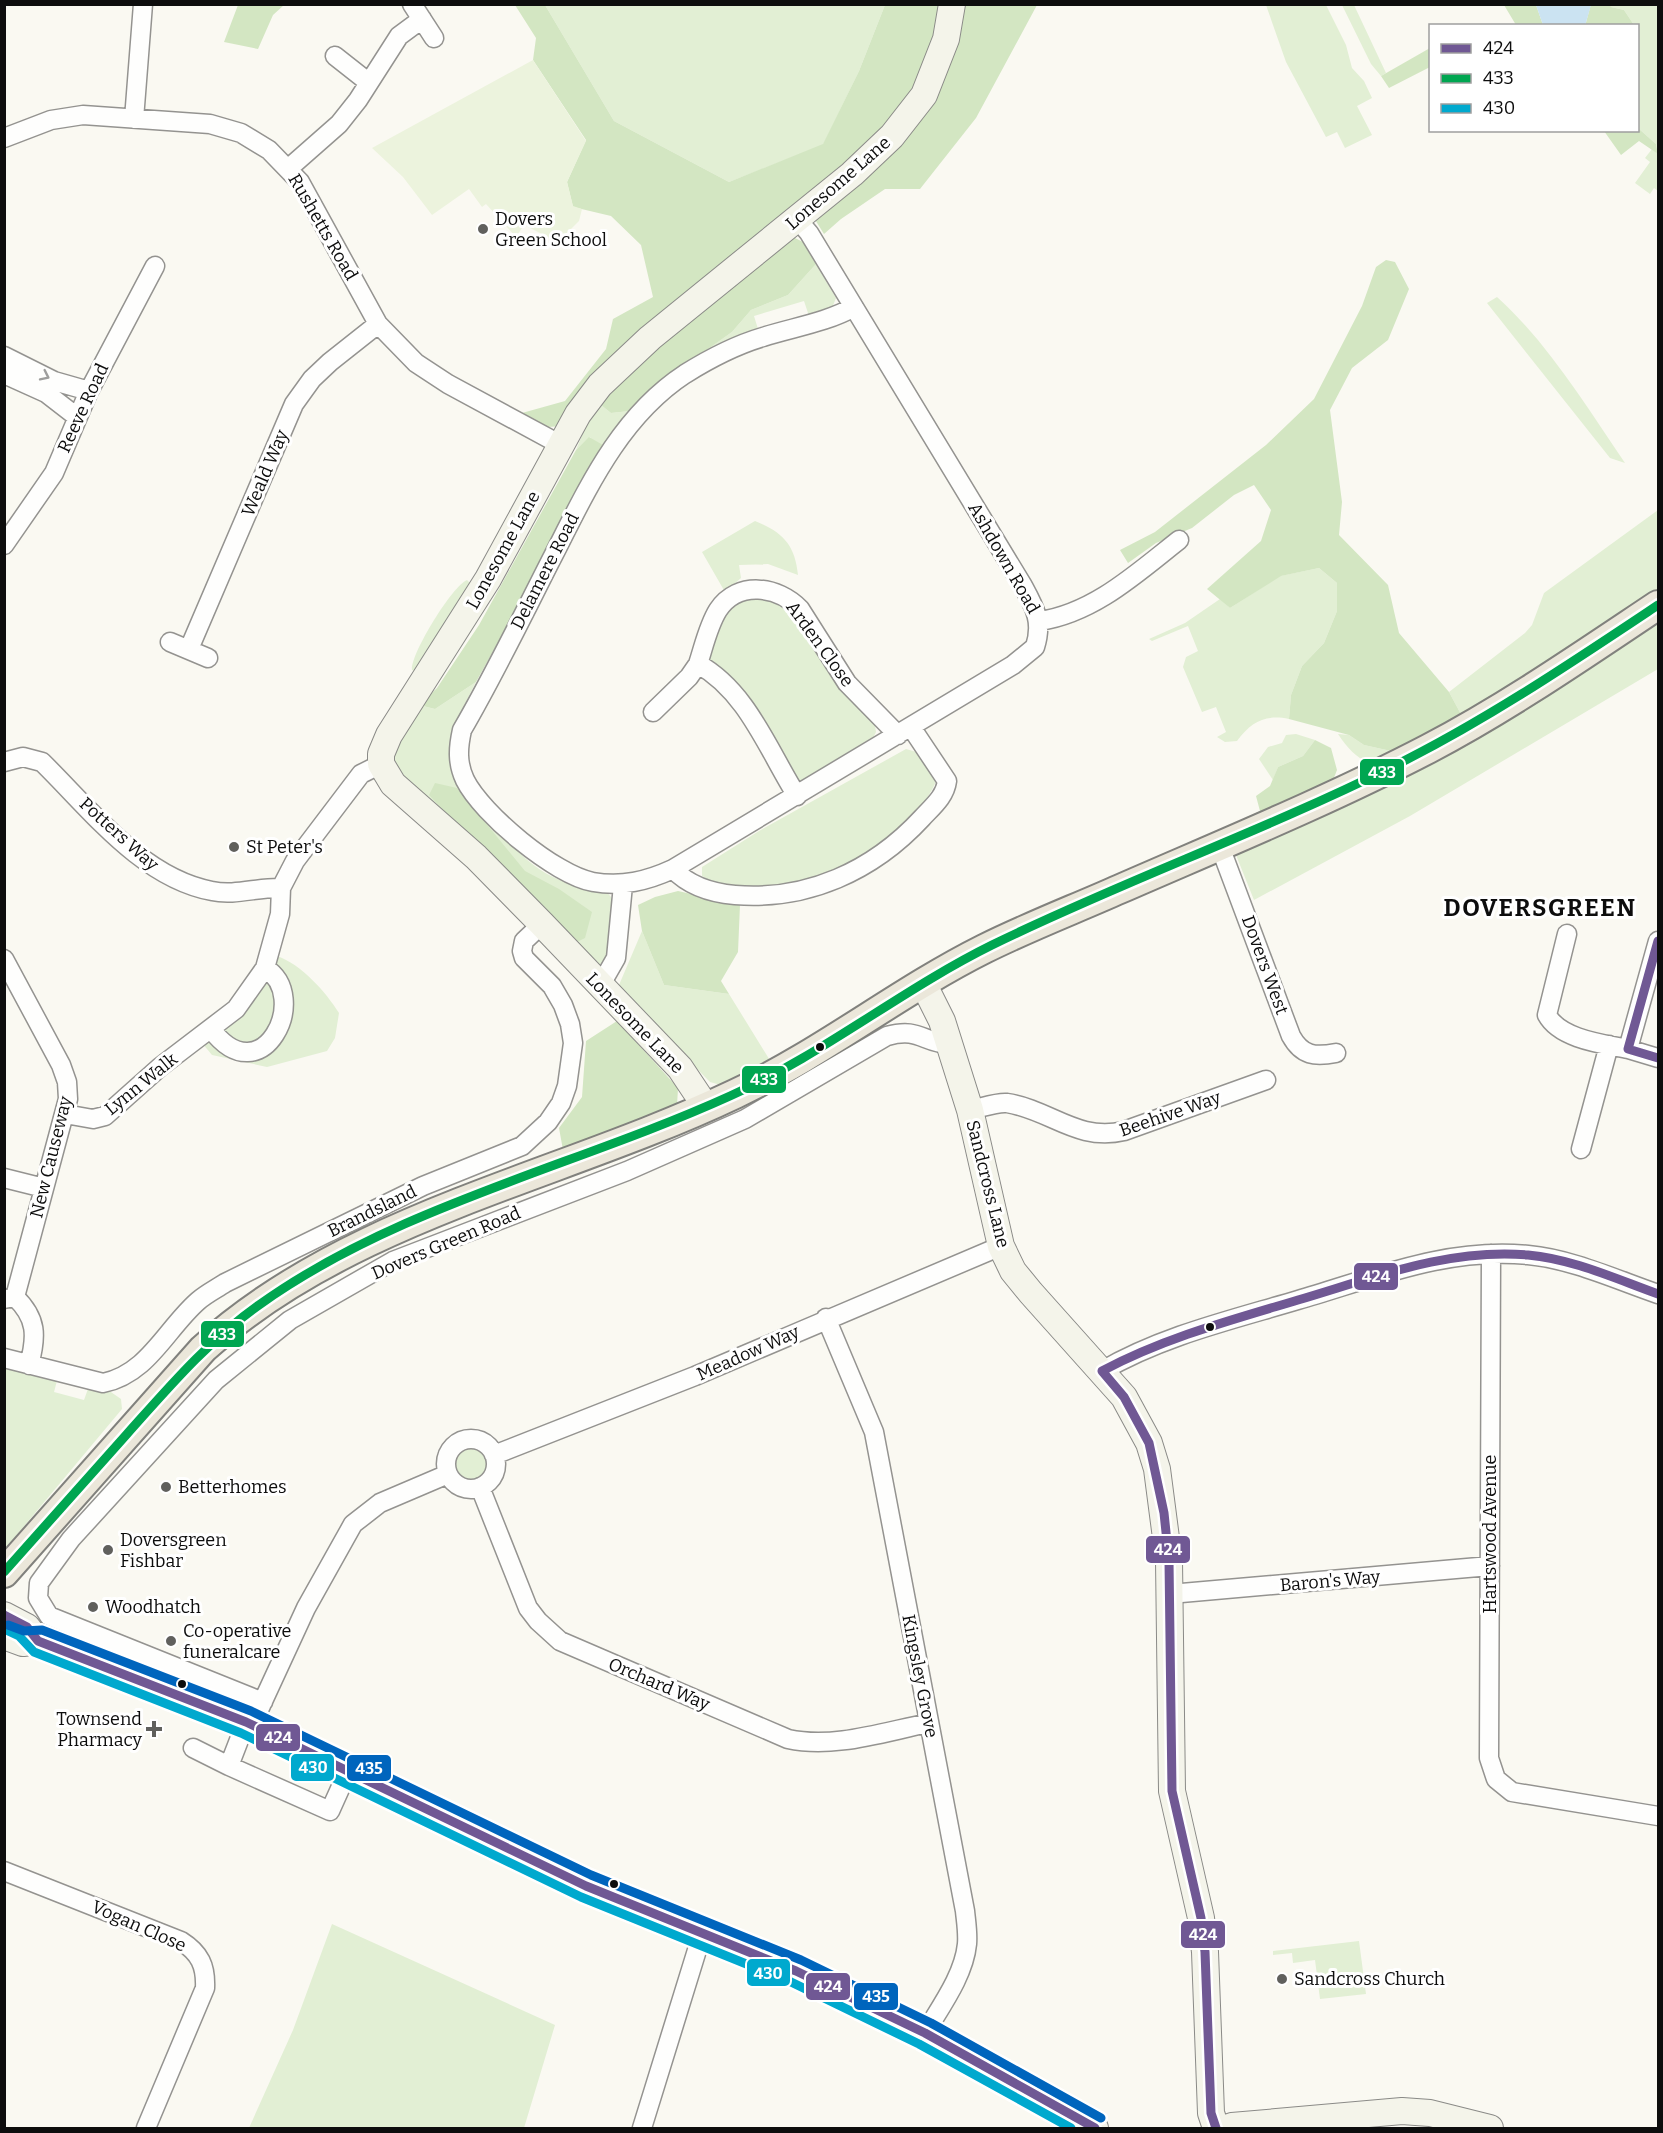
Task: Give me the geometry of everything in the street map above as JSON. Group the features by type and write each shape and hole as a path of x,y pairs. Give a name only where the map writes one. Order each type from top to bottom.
{"main road":[{"name":"Dovers Green Road","path":"4,1574 61,1530 203,1349 228,1326 288,1286 386,1233 706,1107 739,1107 923,983 1033,926 1360,782 1426,750 1565,667 1659,605"}],"street":[{"path":"134,119 143,4"},
{"name":"Lonesome Lane","path":"706,1107 680,1068 542,924 476,857 393,784 381,764 381,754 389,735 488,579 578,414 600,385 650,338 797,219 892,136 924,95 946,39 952,4"},
{"path":"289,168 339,124 358,100 417,12 434,38"},
{"path":"335,56 368,82"},
{"name":"Rushetts Road","path":"4,138 51,120 83,115 210,124 241,133 268,150 289,168 300,182 378,324 416,363 448,384 561,444"},
{"name":"Ashdown Road","path":"623,885 656,878 674,869 1026,656 1035,647 1040,621 1023,586 809,233 797,219"},
{"name":"Reeve Road","path":"4,545 54,473 89,391 155,266"},
{"name":"Delamere Road","path":"623,885 592,882 572,875 530,849 474,794 465,779 458,748 462,730 606,456 629,424 654,397 684,375 717,356 761,337 827,321 854,307"},
{"name":"Weald Way","path":"189,649 294,404 312,379 378,324"},
{"path":"4,356 54,381 89,391"},
{"path":"4,374 46,393 77,417"},
{"path":"1040,621 1065,617 1093,603 1179,540"},
{"name":"Arden Close","path":"653,712 698,664 714,619 727,600 739,592 753,589 779,592 800,609 847,682 904,731 946,781 945,791 913,828 869,862 845,876 815,888 787,895 760,897 700,888 682,879 674,869"},
{"path":"170,642 208,658"},
{"path":"698,664 728,685 741,701 797,796"},
{"name":"Potters Way","path":"4,762 23,757 42,762 142,860 161,873 212,891 231,893 281,888"},
{"name":"Lynn Walk","path":"65,1114 93,1119 105,1116 160,1067 236,1009 266,968 280,914 281,888 295,861 361,774 381,764"},
{"name":"Dovers West","path":"1219,844 1291,1036 1306,1053 1317,1057 1336,1053"},
{"path":"600,986 616,958 623,885"},
{"name":"Brandsland","path":"4,1358 104,1383 117,1381 144,1362 197,1302 218,1287 423,1186 522,1146 537,1135 561,1103 567,1086 573,1043 563,1005 522,951 524,941 542,924"},
{"path":"1567,934 1549,1002 1547,1015 1552,1025 1609,1045 1659,1058"},
{"path":"1628,1049 1659,941"},
{"name":"New Causeway","path":"4,958 61,1065 67,1082 68,1099 65,1114 10,1298 33,1319 36,1331 29,1365"},
{"path":"211,1029 226,1045 244,1051 263,1049 271,1041 281,1020 283,990 279,979 266,968"},
{"name":"Sandcross Lane","path":"923,983 950,1044 970,1110 1000,1246 1013,1271 1031,1293 1124,1397 1149,1443 1164,1513 1170,1594 1172,1791 1201,1918 1207,1976 1211,2113 1216,2128"},
{"name":"Dovers Green Road","path":"74,1626 49,1616 38,1598 39,1583 61,1530 216,1380 290,1320 393,1261 627,1171 739,1107 887,1036 904,1031 920,1034 936,1044 950,1044"},
{"path":"1581,1149 1609,1045"},
{"name":"Beehive Way","path":"970,1110 1004,1103 1028,1108 1084,1132 1104,1136 1124,1131 1266,1080"},
{"path":"4,1178 44,1188"},
{"name":"Meadow Way","path":"494,1455 695,1376 826,1318 1000,1246"},
{"path":"1102,1371 1140,1350 1212,1325 1449,1257 1491,1254 1529,1255 1568,1264 1659,1294"},
{"name":"Hartswood Avenue","path":"1491,1254 1489,1758 1496,1779 1512,1792 1524,1796 1659,1816"},
{"name":"Kingsley Grove","path":"826,1318 874,1432 965,1911 968,1941 965,1956 925,2033"},
{"path":"477,1440 484,1443 494,1455 494,1474 480,1487 461,1488 448,1474 446,1458 454,1445 461,1441 477,1440"},
{"path":"229,1766 249,1724 263,1702 306,1608 353,1524 380,1503 448,1474"},
{"name":"Orchard Way","path":"480,1487 528,1608 538,1621 560,1641 788,1739 804,1742 830,1742 929,1723"},
{"name":"Baron's Way","path":"1170,1594 1490,1566"},
{"path":"4,1615 27,1627 38,1641"},
{"path":"62,1650 74,1626 263,1702"},
{"path":"4,1636 23,1642 38,1641 249,1724 586,1886 795,1971 925,2033 1095,2128"},
{"path":"192,1748 330,1812 348,1771"},
{"name":"Vogan Close","path":"4,1870 182,1941 198,1954 203,1963 205,1988 146,2128"},
{"path":"644,2128 702,1934"},
{"path":"1226,2128 1402,2111 1430,2113 1490,2128"}],"green space":[{"path":"1591,4 1610,5 1624,10 1633,24 1586,24"},
{"path":"238,5 284,5 273,15 258,49 224,42"},
{"path":"515,5 545,5 614,121 729,182 823,144 859,71 885,5 944,5 916,92 886,131 563,426 548,427 522,413 565,401 606,349 613,319 653,297 641,245 611,216 573,207 567,182 586,140 533,60 536,38"},
{"path":"545,5 885,5 859,71 823,145 729,182 614,121"},
{"path":"960,5 1037,5 976,118 920,189 885,189 841,219 824,234 814,218 890,148"},
{"path":"1266,5 1326,5 1346,45 1352,68 1364,81 1372,98 1357,106 1372,135 1345,148 1337,132 1326,137 1286,62"},
{"path":"1342,5 1354,5 1386,73 1381,76 1371,64"},
{"path":"1504,5 1536,5 1543,24 1515,24"},
{"path":"1610,5 1658,5 1658,154 1656,144 1639,129 1639,24 1633,24 1624,10"},
{"path":"1429,49 1429,68 1389,88 1381,76"},
{"path":"533,60 586,141 567,182 573,206 582,209 579,221 558,242 524,225 516,237 486,204 482,207 469,189 432,215 403,177 372,148"},
{"path":"1639,129 1656,144 1658,154 1639,141 1621,155 1605,132 1639,132"},
{"path":"1652,149 1658,154 1658,191 1654,188 1650,194 1635,183 1650,162 1645,158"},
{"path":"791,236 803,242 816,264 788,295 751,310 732,332 657,385 630,411 611,413 596,401 640,357"},
{"path":"1386,260 1395,262 1409,289 1388,340 1352,368 1330,410 1342,502 1339,535 1388,585 1399,633 1449,692 1463,718 1400,753 1364,745 1349,735 1289,719 1291,695 1302,666 1324,643 1337,611 1337,583 1319,568 1281,576 1230,608 1207,589 1261,541 1271,510 1254,485 1234,495 1192,528 1156,543 1128,563 1120,550 1155,532 1266,445 1314,399 1362,306 1376,267"},
{"path":"816,264 836,298 832,308 809,316 804,301 754,316 758,329 689,362 732,332 751,310 788,295"},
{"path":"1497,297 1516,315 1550,355 1625,463 1610,458 1487,303"},
{"path":"596,401 611,413 630,411 601,457 590,437 576,450"},
{"path":"589,437 603,445 601,457 476,682 435,709 419,705 437,688 479,625 576,450"},
{"path":"1658,510 1658,590 1463,718 1449,692 1525,633 1532,625 1544,593"},
{"path":"755,521 786,540 794,555 798,575 768,564 739,565 741,578 725,592 702,552"},
{"path":"1319,568 1337,583 1337,611 1324,643 1302,666 1291,695 1289,719 1273,718 1259,721 1253,724 1237,741 1225,742 1217,737 1226,732 1216,707 1202,712 1183,667 1186,657 1198,651 1188,626 1152,641 1149,639 1185,623 1220,599 1230,608 1280,576"},
{"path":"467,580 472,585 417,672 412,670 418,650 442,607"},
{"path":"764,596 783,603 794,614 874,719 876,732 871,742 803,783 796,778 742,689 709,663 713,640 721,622 731,608 743,600"},
{"path":"1658,619 1658,669 1410,816 1254,900 1236,855 1532,702"},
{"path":"476,682 453,732 450,753 452,767 495,827 532,864 560,880 595,887 611,897 613,902 612,926 608,957 603,963 596,966 404,781 391,755 419,705 435,709"},
{"path":"1296,734 1315,740 1303,756 1278,767 1273,780 1259,759 1268,747 1282,743 1286,735"},
{"path":"1338,734 1349,735 1364,745 1400,753 1376,766 1364,761 1354,753"},
{"path":"1315,740 1331,748 1337,770 1330,788 1246,829 1243,819 1260,811 1256,796 1270,786 1278,767 1303,756"},
{"path":"906,749 920,753 936,781 929,795 890,837 841,871 819,881 796,886 745,890 719,885 702,876 702,867 759,831"},
{"path":"435,783 457,788 525,871 559,889 592,912 585,938 571,945 429,795"},
{"path":"678,891 740,905 738,952 721,981 729,994 664,985 642,931 638,905 655,897"},
{"path":"642,931 664,985 729,994 771,1062 724,1086 710,1082 624,995 619,985"},
{"path":"277,956 304,972 327,996 339,1013 335,1038 327,1051 267,1067 212,1055 202,1043 247,1005 263,984"},
{"path":"617,1021 678,1088 677,1106 563,1150 559,1128 582,1097 586,1041"},
{"path":"5,1364 58,1377 54,1392 84,1400 89,1386 108,1390 121,1399 122,1409 5,1549"},
{"path":"471,1446 483,1452 489,1464 483,1476 471,1482 459,1476 453,1464 459,1452"},
{"path":"332,1924 555,2025 524,2128 249,2128 293,2030"},
{"path":"1359,1941 1366,1994 1320,1999 1315,1960 1293,1963 1292,1953 1273,1955 1273,1951"}],"water":[{"path":"1536,5 1591,5 1586,24 1543,24"}],"transit line":[{"name":"433","path":"4,1572 158,1399 206,1349 240,1319 313,1270 369,1240 428,1214 671,1121 764,1080 958,963 992,945 1091,899 1343,791 1427,749 1527,690 1658,605"},
{"name":"424","path":"1658,941 1628,1049 1658,1058"},
{"name":"424","path":"1102,1371 1174,1339 1383,1274 1440,1260 1498,1254 1545,1257 1594,1270 1658,1294"},
{"name":"424","path":"1102,1371 1124,1397 1149,1443 1164,1513 1169,1561 1172,1791 1201,1918 1205,1952 1211,2113 1216,2128"},
{"name":"424","path":"4,1615 27,1627 38,1641 246,1722 586,1886 796,1971 925,2033 1095,2128"},
{"name":"435","path":"8,1625 24,1631 42,1630 251,1711 591,1875 801,1960 931,2023 1101,2118"},
{"name":"430","path":"4,1629 19,1636 34,1652 241,1733 581,1897 791,1982 919,2044 1071,2128"}],"place":[{"name":"Dovers Green School","path":"483,229"},
{"name":"St Peter's","path":"234,847"},
{"name":"Betterhomes","path":"166,1487"},
{"name":"Doversgreen Fishbar","path":"108,1550"},
{"name":"Woodhatch","path":"93,1607"},
{"name":"Co-operative funeralcare","path":"171,1641"},
{"name":"Townsend Pharmacy","path":"154,1729"},
{"name":"Sandcross Church","path":"1282,1979"}],"district":[{"name":"DOVERSGREEN","path":"1540,908"}]}
